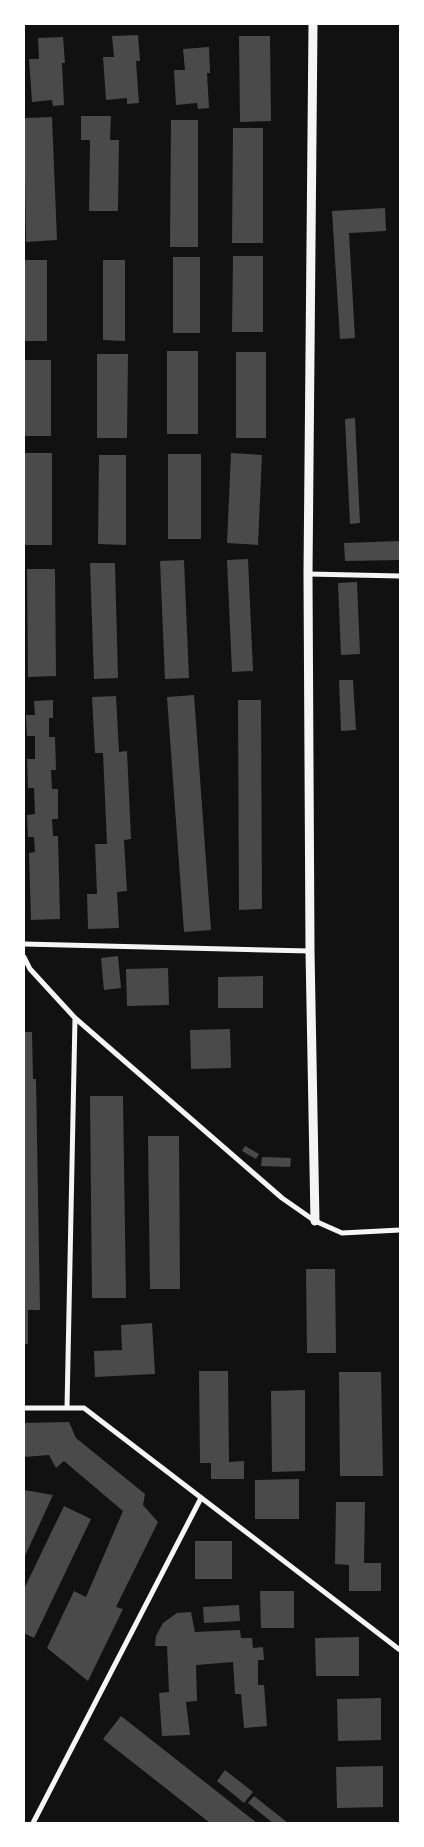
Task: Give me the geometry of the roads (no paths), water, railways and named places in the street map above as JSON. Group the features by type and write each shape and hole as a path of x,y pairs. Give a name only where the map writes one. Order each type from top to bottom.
{"street":[{"path":"313,24 308,574 310,951 315,1222"},
{"path":"308,574 400,576"},
{"path":"24,944 310,951"},
{"path":"24,957 30,969 75,1018 282,1198 315,1222 342,1233 400,1230"},
{"path":"67,1408 75,1018"},
{"path":"24,1408 84,1408 400,1650"},
{"path":"33,1823 201,1498"}]}
